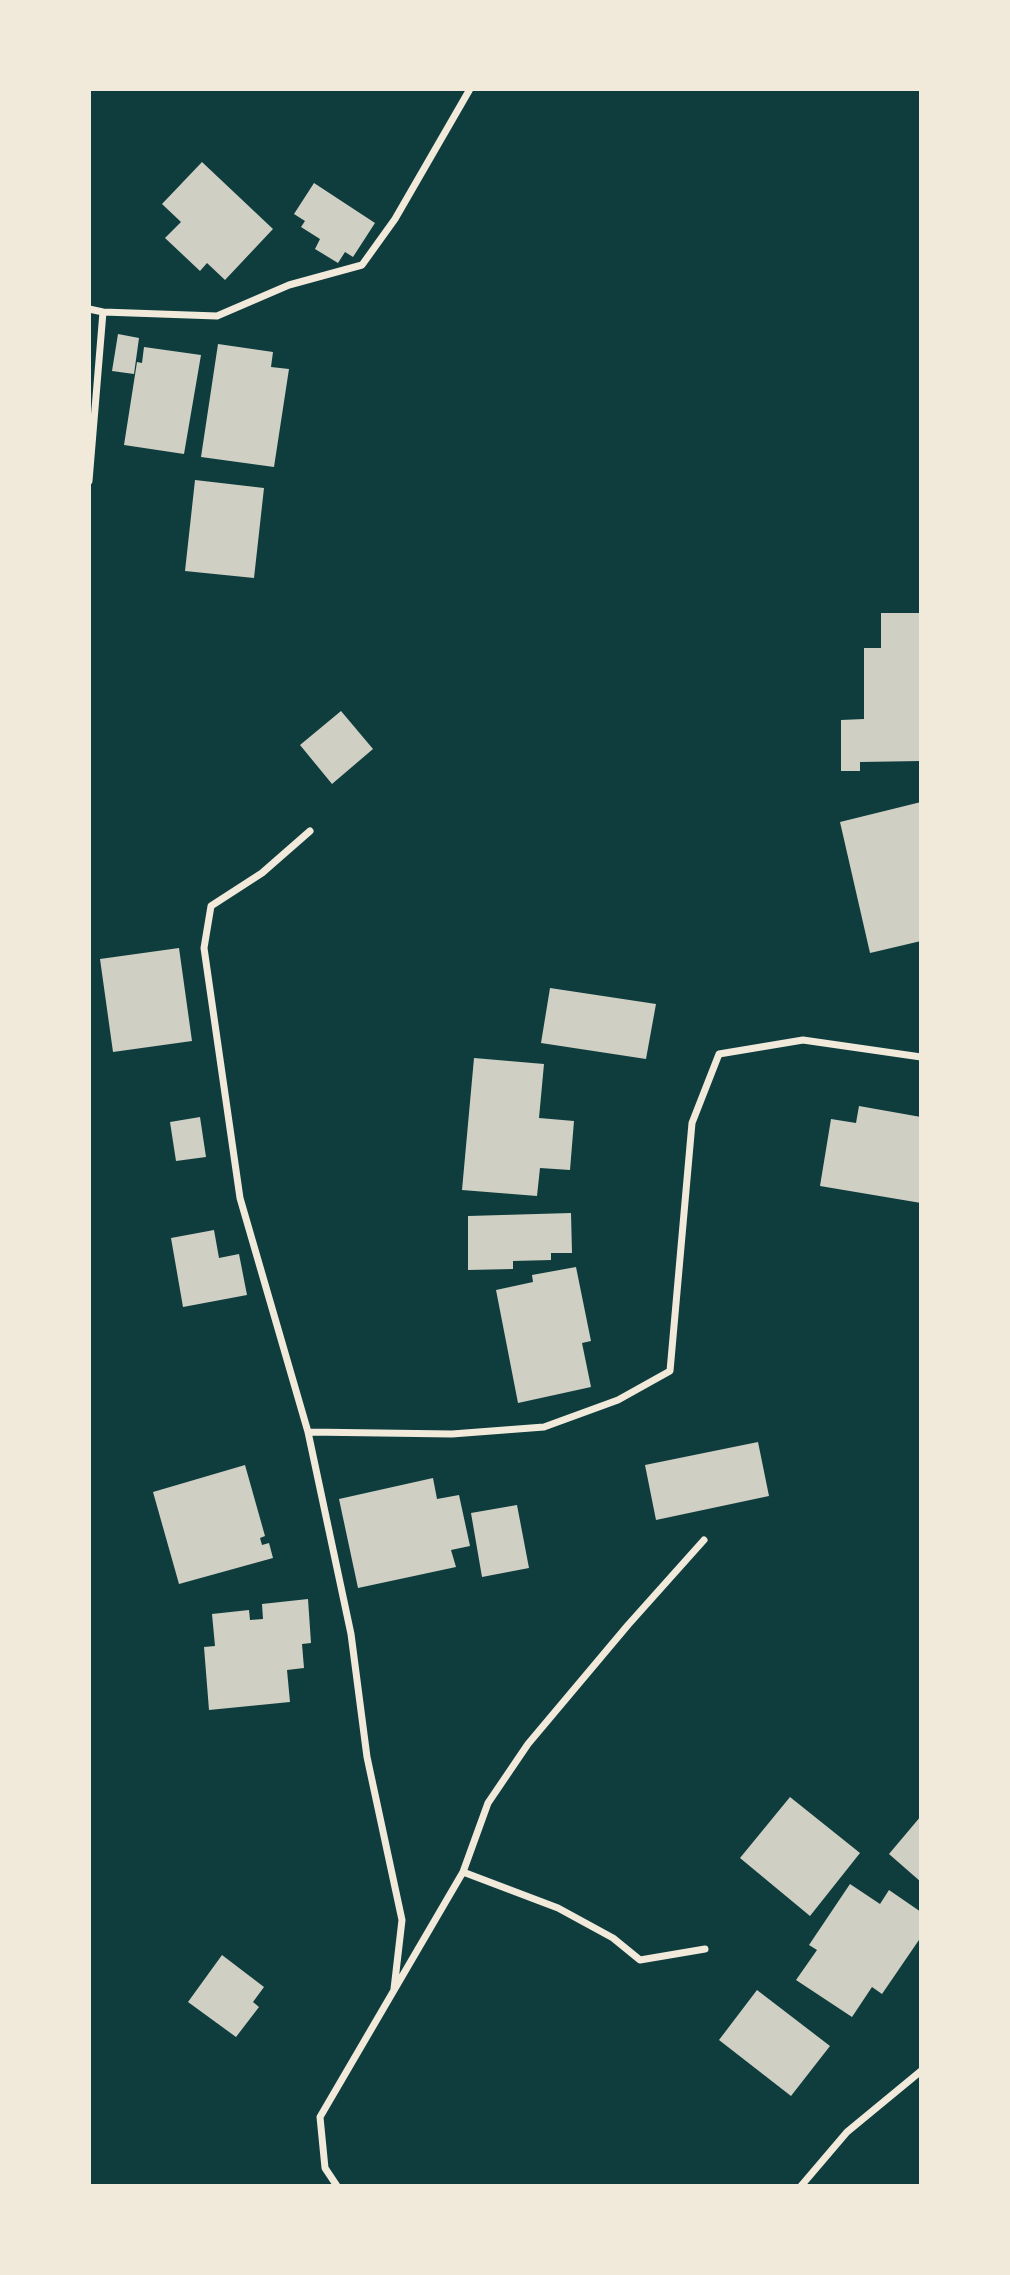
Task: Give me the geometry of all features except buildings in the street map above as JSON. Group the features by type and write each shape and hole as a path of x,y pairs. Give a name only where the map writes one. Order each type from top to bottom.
{"street":[{"path":"89,309 103,312 217,316 289,285 362,265 396,219 470,89"},
{"path":"89,481 103,312"},
{"path":"310,831 262,873 211,906 204,948 240,1198 308,1432 351,1634 367,1757 402,1920 394,1989"},
{"path":"308,1432 452,1434 544,1427 618,1400 670,1371 692,1123 719,1054 803,1040 921,1057"},
{"path":"338,2186 325,2168 320,2117 463,1872 488,1802 528,1744 704,1540"},
{"path":"463,1872 558,1909 613,1938 640,1960 705,1949"},
{"path":"800,2186 847,2132 921,2071"}]}
